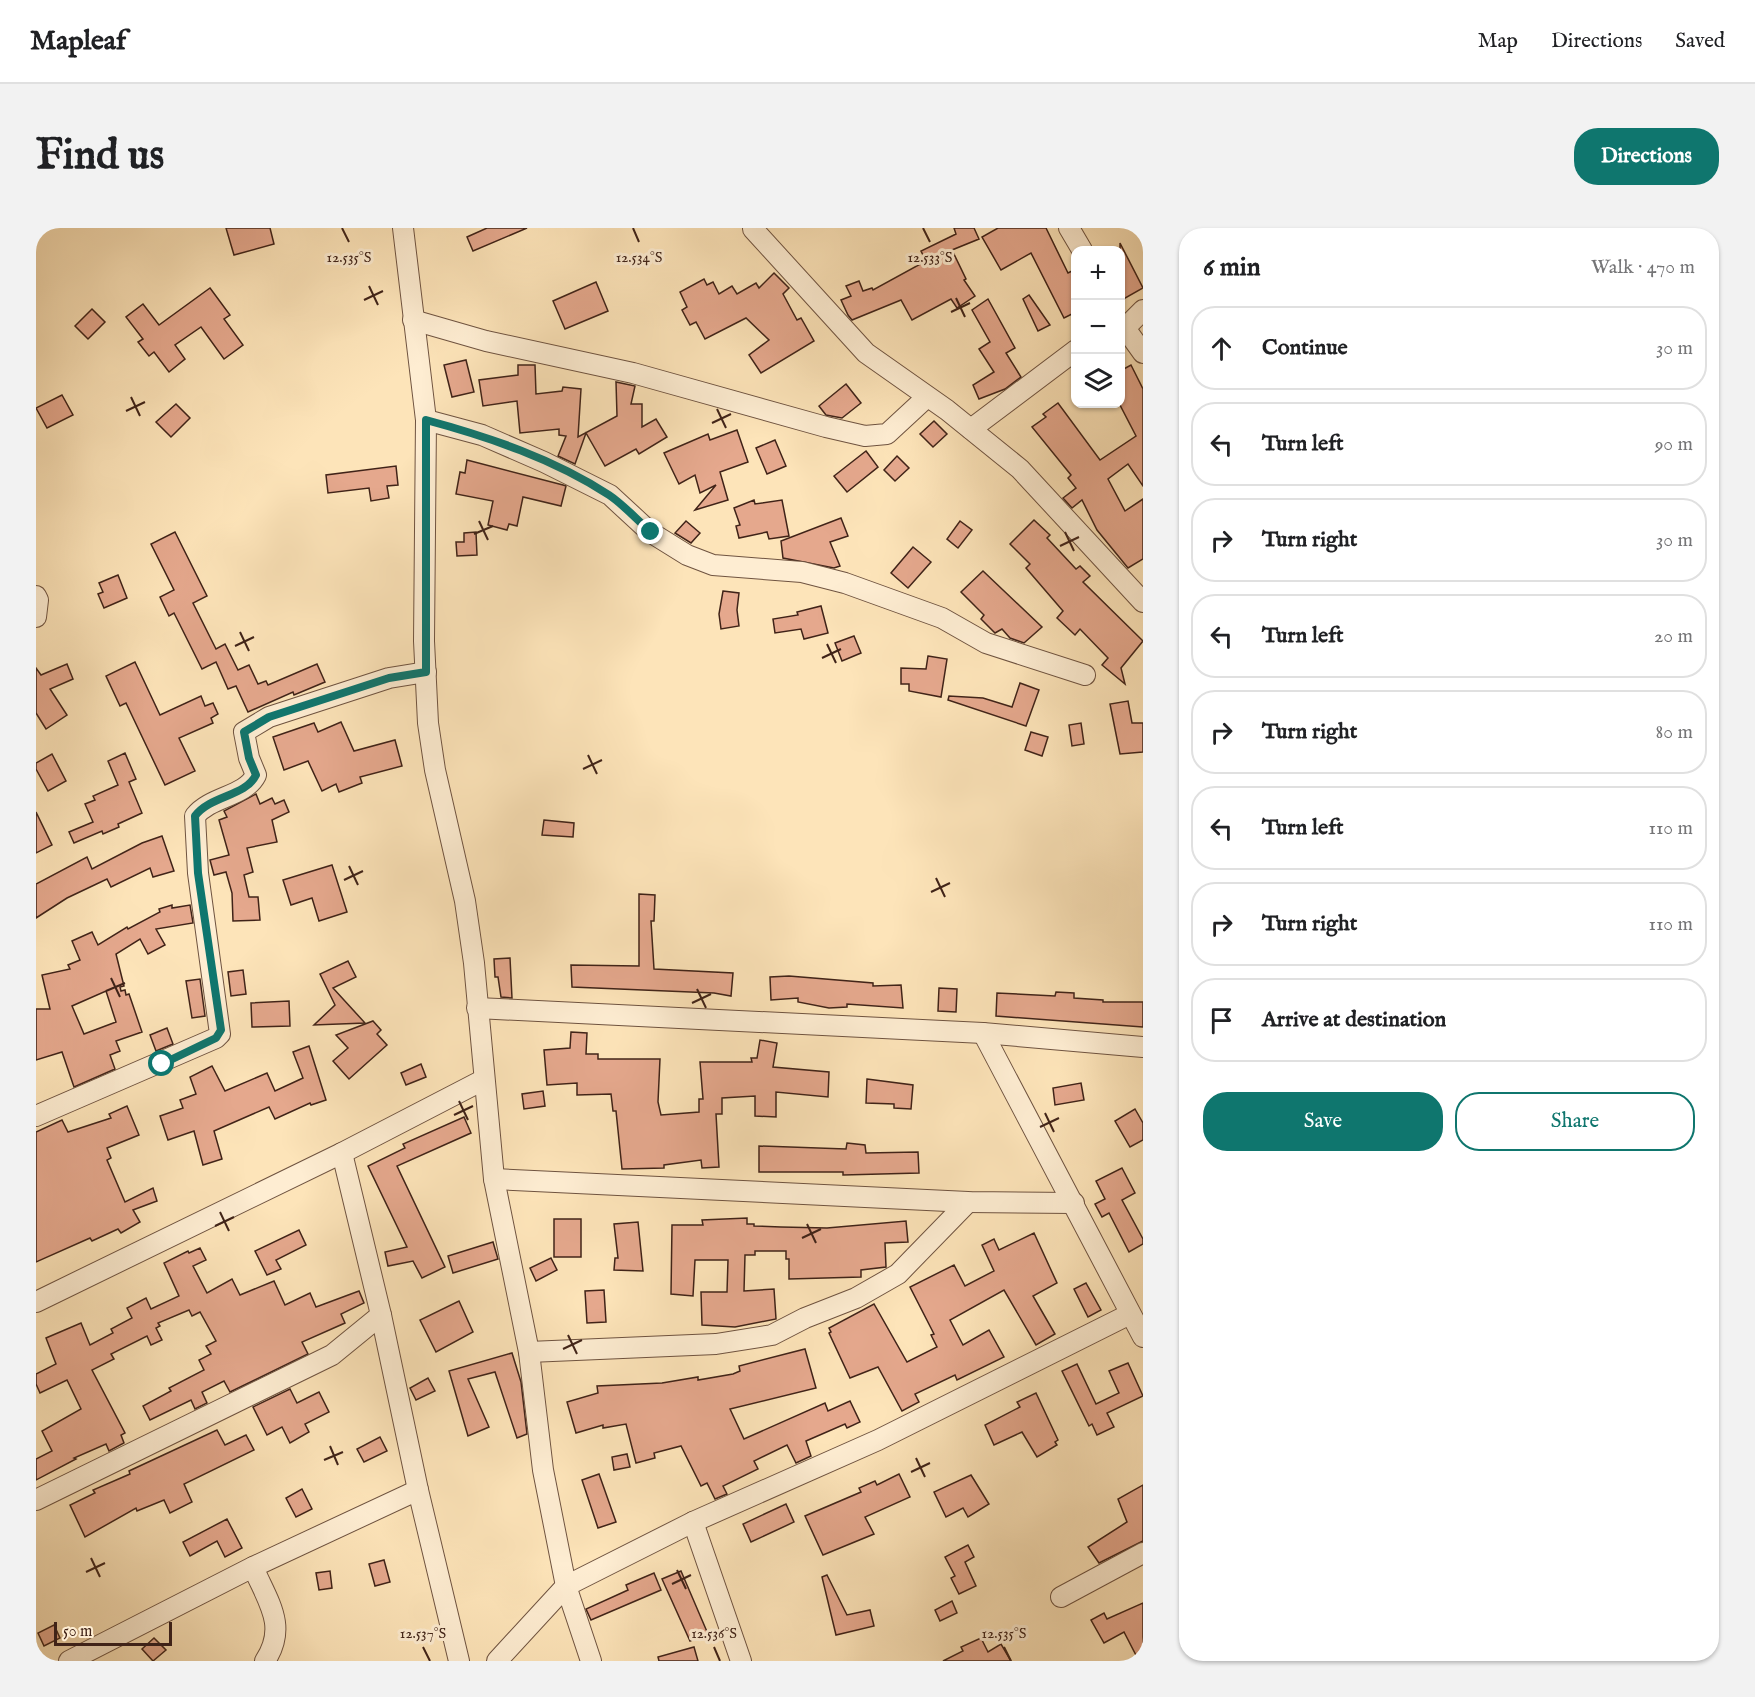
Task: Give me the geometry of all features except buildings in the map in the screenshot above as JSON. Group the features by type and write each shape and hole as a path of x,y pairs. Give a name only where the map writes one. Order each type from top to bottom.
{"street":[{"path":"403,228 426,420 428,723 435,770 465,901 474,963 483,1080 494,1179 529,1352 543,1470 566,1587 591,1661"},
{"path":"753,228 866,353 972,429 1020,469 1143,602"},
{"path":"1070,228 1080,246"},
{"path":"1125,324 1143,310"},
{"path":"413,320 486,341 633,373 826,428 865,436 887,434 927,397"},
{"path":"1125,330 1143,353"},
{"path":"972,429 1071,354"},
{"path":"426,420 482,435 544,462 610,495 651,532 687,555 713,566 792,571 844,583 942,618 986,643 1085,675"},
{"path":"36,596 38,600 36,617"},
{"path":"36,1116 162,1064 220,1034 198,873 195,816 203,805 252,784 256,775 249,758 244,732 269,717 389,678 426,672"},
{"path":"477,1008 983,1033 1143,1047"},
{"path":"983,1033 1143,1337"},
{"path":"36,1302 342,1153 483,1080"},
{"path":"342,1153 459,1661"},
{"path":"494,1179 968,1202 1074,1203"},
{"path":"529,1352 716,1344 772,1335 805,1318 856,1298 898,1274 968,1202"},
{"path":"497,1661 566,1587 693,1522 878,1440 1130,1314"},
{"path":"36,1500 332,1354 381,1315"},
{"path":"69,1661 254,1567 418,1490"},
{"path":"693,1522 741,1661"},
{"path":"1061,1598 1143,1553"},
{"path":"254,1567 278,1627 276,1641 265,1661"}],"route":[{"path":"162,1064 216,1038 221,1030 198,873 195,816 203,805 252,784 256,775 249,758 244,732 269,717 389,678 426,672 424,641 426,420 482,435 544,462 610,495 651,532"}]}
